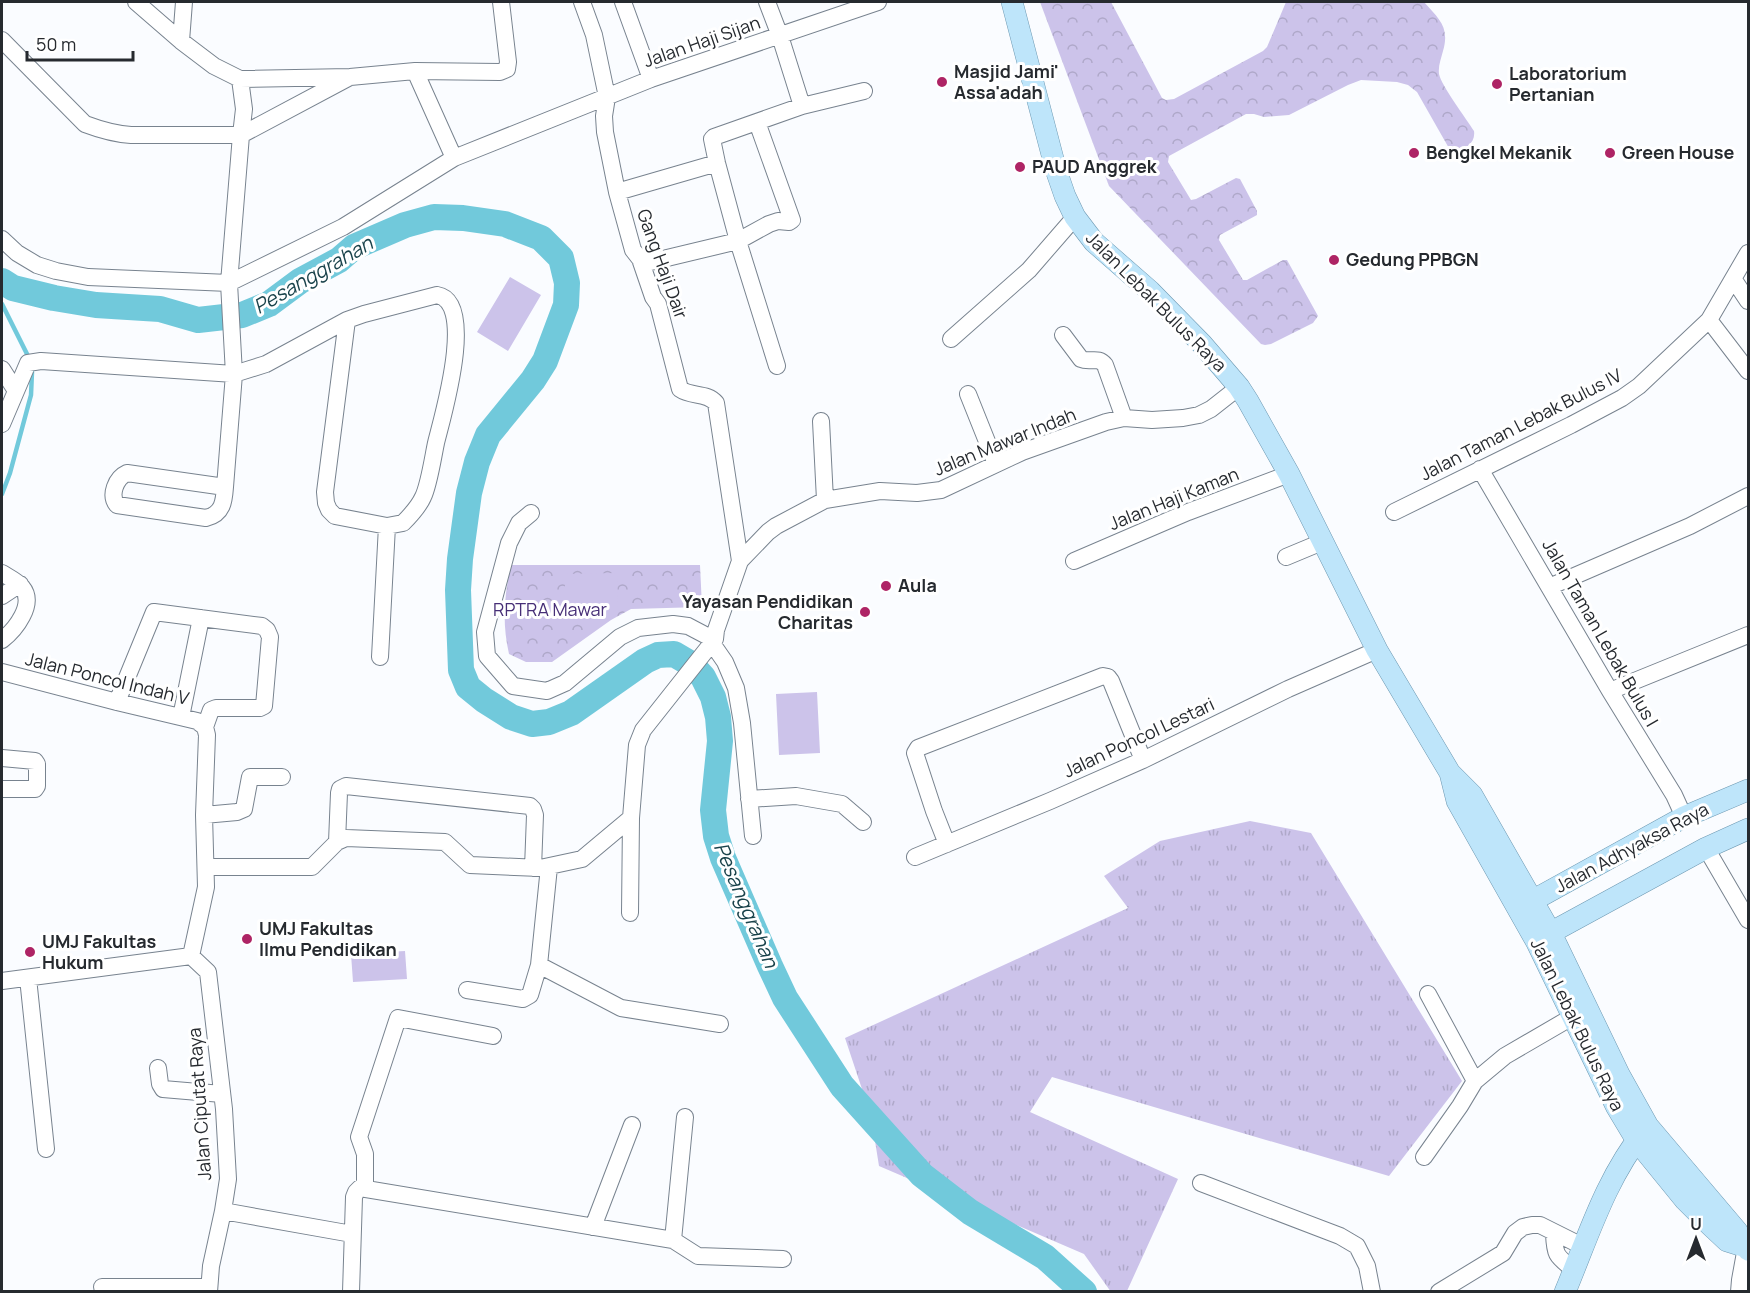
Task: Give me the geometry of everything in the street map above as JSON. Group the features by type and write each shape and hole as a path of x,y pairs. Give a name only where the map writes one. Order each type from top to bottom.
{"main road":[{"name":"Jalan Lebak Bulus Raya","path":"1012,2 1056,170 1075,217 1094,242 1150,291 1202,344 1239,387 1289,474 1377,650 1450,773 1472,795 1525,905 1552,933 1619,1074 1642,1133"},
{"name":"Jalan Adhyaksa Raya","path":"1525,905 1684,817 1749,790"},
{"name":"Jalan Adhyaksa Raya","path":"1552,933 1706,848 1749,830"},
{"path":"1552,933 1558,920 1551,912 1551,900 1555,889"},
{"name":"Jalan Lebak Bulus Raya","path":"1552,933 1572,1017 1616,1106 1737,1231 1747,1248"},
{"path":"1565,1292 1606,1193 1622,1161 1642,1133"}],"street":[{"path":"136,2 214,66 240,79 350,77 416,71 500,72 508,67 501,2"},
{"path":"181,41 184,2"},
{"name":"Gang Haji Dair","path":"582,2 594,35 608,97 604,117 605,132 617,192 633,250 642,264 653,297 658,303 680,389 684,392 711,397 716,403 740,561"},
{"path":"623,2 651,80"},
{"path":"766,2 780,36 802,106"},
{"name":"Jalan Haji Sijan","path":"229,290 343,227 454,159 651,80 878,2"},
{"path":"2,40 86,124 103,131 131,135 241,135 350,77"},
{"path":"416,71 454,159"},
{"path":"225,487 127,473 117,482 113,496 117,505 206,518 220,511 224,501 234,374 229,290 244,108 240,79"},
{"path":"777,366 738,241 712,141 714,137 802,106 864,91"},
{"path":"642,264 738,241 769,224 792,220 757,122"},
{"path":"617,192 717,163"},
{"path":"951,339 1029,270 1075,217"},
{"path":"2,239 17,253 37,265 56,271 88,277 229,290"},
{"name":"Jalan Taman Lebak Bulus IV","path":"1394,512 1571,425 1639,387 1708,320 1749,253"},
{"path":"1734,280 1749,301"},
{"path":"2,424 32,362 234,374 266,364 347,320 437,295 445,297 453,310 455,362 423,497 403,523 387,526 335,516 326,503 325,492 347,320"},
{"path":"1708,320 1749,371"},
{"path":"1063,335 1081,358 1098,359 1105,365 1124,418"},
{"path":"2,369 16,391"},
{"name":"Jalan Mawar Indah","path":"631,818 637,745 643,730 715,639 740,561 776,526 825,500 880,491 917,494 941,490 996,464 1066,436 1124,418 1152,420 1199,415 1211,409 1239,387"},
{"path":"968,393 996,464"},
{"path":"821,422 825,500"},
{"name":"Jalan Taman Lebak Bulus I","path":"1480,469 1610,691 1674,795 1684,817"},
{"name":"Jalan Haji Kaman","path":"1074,561 1188,512 1289,474"},
{"path":"1549,587 1690,526 1749,496"},
{"path":"531,513 519,524 509,543 485,632 487,656 513,686 547,691 565,683 620,637 638,628 673,624 688,626 707,636 708,648 725,662 736,688 742,723 753,836"},
{"path":"380,657 387,526"},
{"path":"1286,558 1322,543"},
{"path":"2,573 20,584 25,594 25,608 21,619 2,640"},
{"path":"2,596 20,584"},
{"path":"117,702 153,613 156,611 262,626 270,637 264,706 260,708 216,708 211,710 205,727"},
{"path":"181,717 201,618"},
{"path":"1610,691 1749,635"},
{"name":"Jalan Poncol Lestari","path":"915,857 1143,760 1288,689 1377,650"},
{"name":"Jalan Poncol Indah V","path":"2,672 196,720 205,727 207,735 204,815 206,887 191,956"},
{"path":"947,844 915,753 918,748 1103,676 1108,677 1111,681 1143,760"},
{"path":"2,758 36,762 37,786 35,789 2,789"},
{"path":"204,815 237,812 244,809 250,777 282,777"},
{"path":"337,842 339,793 340,789 346,786 530,806 533,809 541,867 539,965 530,995 523,999 467,990"},
{"path":"749,799 796,796 842,804 863,822"},
{"path":"206,867 312,867 337,842 346,838 445,842 470,866 541,867 582,859 631,818"},
{"path":"630,913 631,818"},
{"path":"1706,848 1749,920"},
{"path":"2,981 191,956"},
{"name":"Jalan Ciputat Raya","path":"191,956 208,972 222,1094 228,1179 224,1212 211,1266 209,1289"},
{"path":"539,965 621,1008 720,1024"},
{"path":"27,978 46,1149"},
{"path":"1428,994 1475,1081"},
{"path":"1424,1157 1475,1081 1505,1056 1572,1017"},
{"path":"364,1189 366,1155 359,1137 398,1018 493,1036"},
{"path":"158,1068 163,1089 222,1094"},
{"path":"673,1240 685,1117"},
{"path":"593,1227 632,1125"},
{"path":"1201,1183 1340,1236 1357,1246 1367,1266 1371,1292"},
{"path":"351,1292 354,1197 360,1188 673,1240 698,1256 783,1259"},
{"path":"224,1212 352,1234"},
{"path":"1439,1292 1503,1253 1515,1233 1523,1227 1540,1225 1584,1247"},
{"path":"1554,1234 1557,1257 1574,1270"},
{"path":"1740,1292 1740,1280 1747,1248"},
{"path":"102,1287 209,1289"}],"green space":[{"path":"1040,2 1111,2 1162,98 1166,100 1174,99 1263,51 1267,47 1286,2 1424,2 1444,29 1445,43 1439,74 1449,94 1474,131 1473,140 1464,148 1450,150 1417,92 1408,85 1397,82 1361,80 1289,115 1264,117 1246,114 1169,156 1168,162 1191,200 1236,178 1240,179 1257,215 1220,235 1219,240 1243,280 1287,260 1318,316 1313,323 1271,344 1261,344 1109,186"},
{"path":"510,277 541,295 508,351 477,332"},
{"name":"RPTRA Mawar","path":"511,565 700,565 702,607 631,609 611,620 552,662 526,662 509,654 505,631 507,588"},
{"path":"617,573 618,610 565,611 565,574"},
{"path":"817,692 820,753 779,755 776,694"},
{"path":"1250,821 1311,833 1462,1081 1389,1176 1052,1077 1030,1112 1178,1179 1127,1291 1111,1292 1084,1254 879,1166 871,1116 845,1038 1128,908 1104,876 1160,841"},
{"path":"405,951 407,979 353,982 351,954"}],"waterway":[{"name":"Pesanggrahan","path":"2,281 13,288 54,298 96,305 160,309 198,320 242,315 269,304 300,281 339,260 354,247 405,225 434,217 463,218 505,224 541,238 561,258 567,283 566,305 545,361 533,380 488,435 477,462 469,493 458,590 461,670 468,687 511,717 532,724 549,722 571,713 645,661 658,655 674,654 691,664 703,677 713,697 718,717 720,741 713,810 716,836 723,858 785,998 842,1086 922,1175 970,1212 1045,1257 1084,1292"},
{"path":"2,304 29,358"},
{"path":"2,494 31,395 32,372"}],"place":[{"name":"Masjid Jami' Assa'adah","path":"942,82"},
{"name":"Laboratorium Pertanian","path":"1497,84"},
{"name":"Bengkel Mekanik","path":"1414,153"},
{"name":"Green House","path":"1610,153"},
{"name":"PAUD Anggrek","path":"1020,167"},
{"name":"Gedung PPBGN","path":"1334,260"},
{"name":"Aula","path":"886,586"},
{"name":"Yayasan Pendidikan Charitas","path":"865,612"},
{"name":"UMJ Fakultas Ilmu Pendidikan","path":"247,939"},
{"name":"UMJ Fakultas Hukum","path":"30,952"}]}
